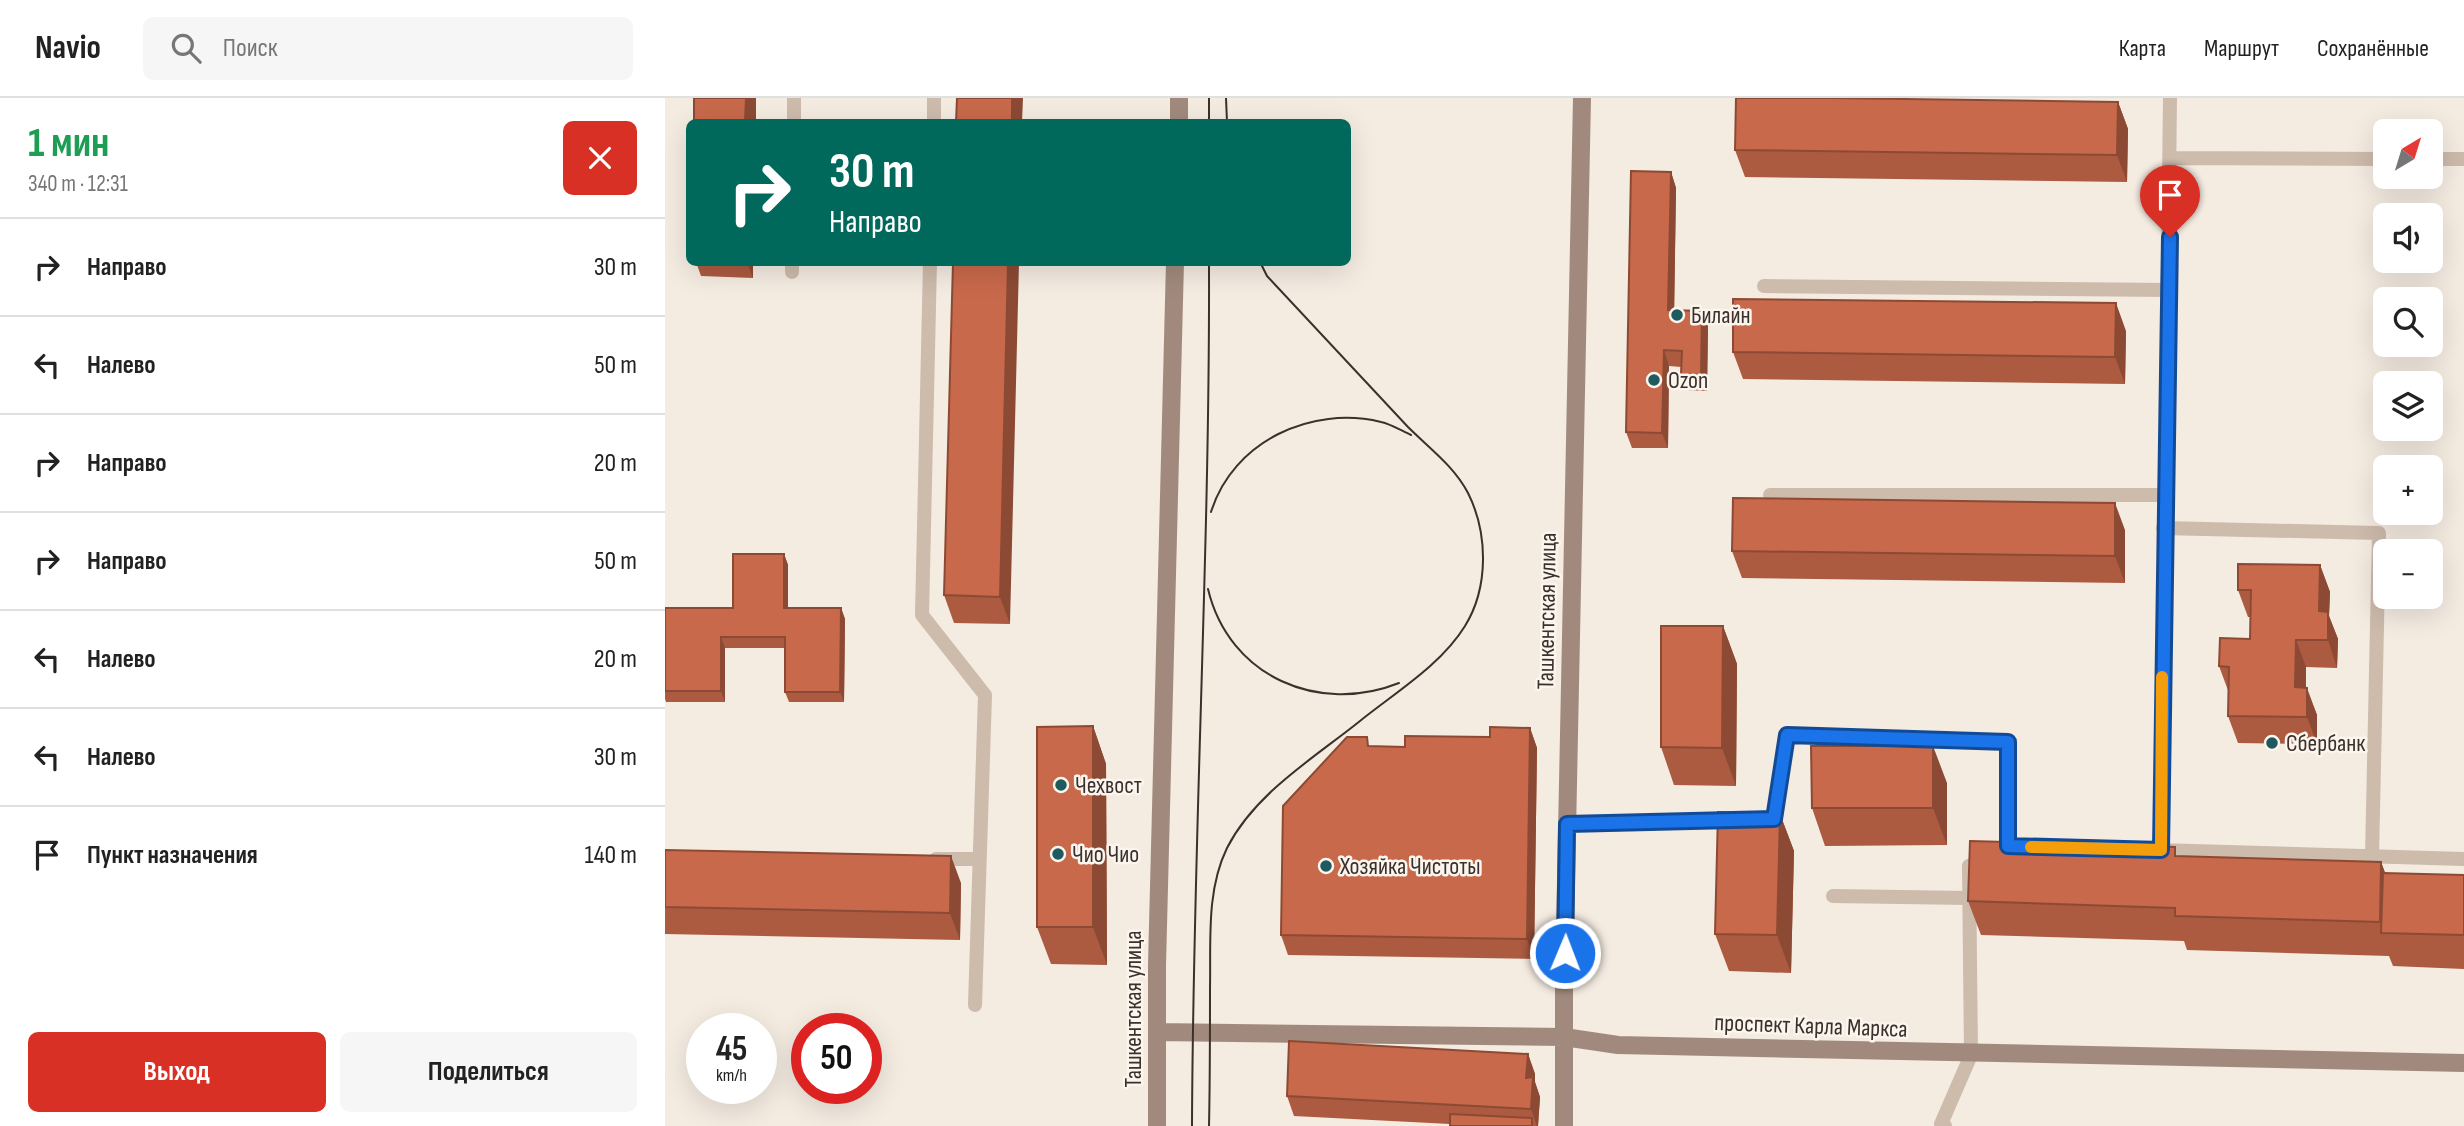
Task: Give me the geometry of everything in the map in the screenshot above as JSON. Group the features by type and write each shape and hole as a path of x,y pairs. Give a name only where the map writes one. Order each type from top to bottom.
{"main road":[{"path":"1179,98 1179,119"},
{"name":"Ташкентская улица","path":"1564,1126 1567,824 1582,98"},
{"name":"Ташкентская улица","path":"1157,1126 1175,266"},
{"name":"проспект Карла Маркса","path":"1157,1032 1564,1037 1618,1045 1971,1055 2464,1063"}],"lane":[{"path":"794,98 794,119"},
{"path":"934,98 934,119"},
{"path":"2170,98 2164,528 2154,850 2464,859"},
{"path":"2171,158 2373,159"},
{"path":"2443,159 2464,159"},
{"path":"930,266 922,615 985,695 975,1005"},
{"path":"1764,286 2169,290"},
{"path":"1770,495 2164,495"},
{"path":"2164,528 2379,533 2372,856"},
{"path":"1567,824 1774,819 1787,735 2008,742 2015,846 1969,866 1971,1055 1941,1124 1945,1126"},
{"path":"924,859 979,859"},
{"path":"1833,896 1968,898"}],"building":[{"path":"694,98 746,98 745,119 694,119"},
{"path":"957,98 1012,98 1012,119 956,119"},
{"path":"1736,98 2118,102 2117,155 1735,150"},
{"path":"1631,171 1671,172 1668,310 1702,311 1701,375 1681,374 1682,351 1664,350 1662,433 1626,432"},
{"path":"953,266 1008,266 1000,597 944,595"},
{"path":"1733,299 2116,303 2115,357 1733,352"},
{"path":"1733,498 2115,503 2115,556 1732,551"},
{"path":"733,554 784,554 784,608 841,608 840,692 785,692 785,637 721,637 721,691 665,691 665,608 733,608"},
{"path":"2238,564 2320,565 2319,611 2328,612 2328,640 2296,640 2295,687 2307,688 2307,717 2228,716 2229,667 2219,666 2220,638 2250,639 2251,590 2238,590"},
{"path":"1661,626 1723,626 1722,748 1661,747"},
{"path":"1093,726 1093,927 1037,927 1037,727"},
{"path":"1490,727 1530,728 1527,939 1281,935 1283,806 1347,737 1367,737 1368,746 1405,747 1405,736 1490,737"},
{"path":"1811,746 1933,746 1933,808 1812,808"},
{"path":"1718,812 1780,814 1777,935 1715,934"},
{"path":"1970,841 2175,847 2175,856 2381,862 2380,922 2175,916 2175,908 1968,901"},
{"path":"665,850 951,856 950,913 665,907"},
{"path":"2383,873 2464,875 2464,935 2381,933"},
{"path":"1289,1041 1528,1054 1526,1078 1533,1077 1531,1109 1287,1096"},
{"path":"1450,1114 1532,1118 1532,1126 1450,1126"}],"tram line":[{"path":"1209,98 1209,119"},
{"path":"1226,98 1227,119"},
{"path":"1192,1126 1207,478 1209,266"},
{"path":"1209,1126 1211,917 1220,864 1227,848 1239,828 1269,793 1444,653 1473,611 1482,577 1482,542 1475,509 1456,474 1408,427 1267,276 1262,266"},
{"path":"1211,512 1222,487 1237,466 1256,448 1278,434 1303,424 1328,419 1355,418 1385,423 1411,435"},
{"path":"1208,589 1219,620 1235,645 1257,666 1281,681 1309,691 1338,694 1369,692 1399,683"}],"slow traffic":[{"path":"2031,847 2161,850 2162,677"}],"place":[{"name":"Билайн","path":"1677,315"},
{"name":"Ozon","path":"1654,380"},
{"name":"Сбербанк","path":"2272,743"},
{"name":"Чехвост","path":"1061,785"},
{"name":"Чио Чио","path":"1058,854"},
{"name":"Хозяйка Чистоты","path":"1326,866"}],"route":[{"path":"1565,953 1567,824 1774,819 1787,735 2008,742 2008,846 2161,850 2170,237"}]}
